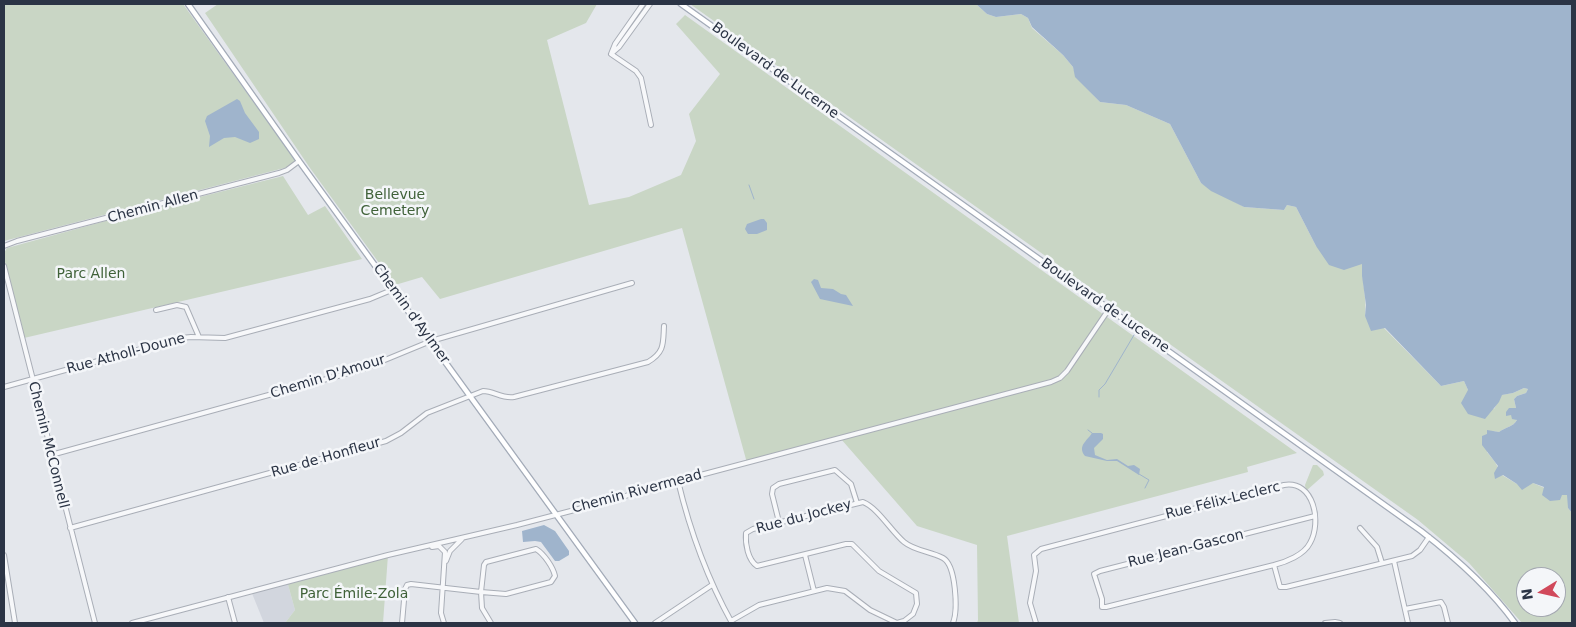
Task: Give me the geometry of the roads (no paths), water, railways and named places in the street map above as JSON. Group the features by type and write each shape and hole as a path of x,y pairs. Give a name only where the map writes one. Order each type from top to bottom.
{"main road":[{"name":"Chemin d'Aylmer","path":"188,4 299,161 394,289 635,623"},
{"name":"Boulevard de Lucerne","path":"682,4 1452,554 1476,577 1515,623"}],"street":[{"path":"611,54 615,44 643,4"},
{"path":"611,54 619,48 650,4"},
{"path":"611,54 636,71 642,78 651,125"},
{"name":"Chemin Allen","path":"4,246 279,173 287,170 299,161"},
{"name":"Chemin McConnell","path":"4,266 95,623"},
{"name":"Chemin D'Amour","path":"51,455 363,369 431,341 632,283"},
{"name":"Rue Atholl-Doune","path":"4,387 181,338 224,338 370,299 394,289"},
{"path":"156,310 177,305 186,307 199,337"},
{"name":"Chemin Rivermead","path":"132,623 422,547 613,500 1051,382 1060,378 1067,370 1109,309"},
{"name":"Rue de Honfleur","path":"70,528 386,441 396,436 427,413 486,391 505,398 514,397 648,362 662,350 664,326"},
{"path":"779,522 772,494 773,488 779,484 833,469 839,472 851,484 856,503"},
{"path":"678,481 695,542 712,585 732,622"},
{"name":"Rue Félix-Leclerc","path":"1036,623 1030,603 1036,571 1034,555 1041,548 1288,485 1298,485 1304,490 1310,499 1315,516"},
{"name":"Rue du Jockey","path":"732,622 759,605 827,588 845,591 870,610 897,623 904,621 914,614 917,604 916,593 878,571 852,544 758,566 753,563 745,538 746,533 753,529 862,502 869,505 905,543 946,560 951,569 954,585 956,610 953,623"},
{"path":"1315,516 1315,532 1308,546 1291,558 1274,565 1280,587 1394,561 1415,554 1429,537"},
{"name":"Rue Jean-Gascon","path":"1274,565 1106,608 1102,607 1102,599 1094,580 1094,574 1100,571 1315,516"},
{"path":"1360,528 1377,547 1382,563"},
{"path":"445,564 450,550 457,543 476,535"},
{"path":"445,564 450,540"},
{"path":"422,547 441,547 445,552 441,613 444,623"},
{"path":"402,623 407,585 411,584 481,592 510,593 548,583 554,578 554,573 540,551 534,549 486,562 481,592 482,608 492,623"},
{"path":"4,555 15,623"},
{"path":"805,555 814,591"},
{"path":"1394,561 1408,623"},
{"path":"655,623 712,585"},
{"path":"228,597 235,623"},
{"path":"1405,609 1441,602 1448,623"},
{"path":"1325,623 1340,623"}],"water":[{"path":"976,4 1572,4 1572,513 1568,508 1567,495 1562,495 1560,500 1550,501 1542,495 1544,487 1533,483 1522,490 1517,484 1503,475 1495,479 1494,473 1498,466 1482,445 1482,436 1487,434 1487,430 1499,432 1511,426 1517,420 1512,419 1511,415 1506,416 1506,412 1509,408 1516,408 1514,399 1526,393 1528,389 1524,388 1502,395 1499,402 1485,419 1468,414 1461,403 1468,390 1464,381 1441,386 1385,328 1371,331 1365,316 1366,305 1362,264 1344,270 1329,265 1316,246 1296,207 1287,205 1284,210 1244,207 1211,191 1201,183 1170,124 1126,105 1100,102 1075,77 1073,67 1063,55 1032,27 1028,18 1021,14 996,17 987,14"},
{"path":"237,99 259,132 259,139 250,143 235,137 224,138 209,147 210,136 205,121 207,116"},
{"path":"764,219 767,223 767,230 757,234 748,234 745,229 747,224"},
{"path":"814,279 818,280 821,288 833,289 846,295 853,306 820,299 811,282"},
{"path":"1092,433 1103,434 1103,439 1094,448 1095,455 1107,460 1117,459 1128,466 1134,465 1140,469 1139,475 1117,461 1107,461 1085,456 1082,446"},
{"path":"544,525 555,531 569,551 569,555 559,561 555,561 541,542 523,542 522,531"}],"waterway":[{"path":"749,185 754,199"},
{"path":"1099,397 1099,390 1105,384 1134,335"},
{"path":"1088,430 1092,433"},
{"path":"1139,474 1149,480 1145,488"}],"park label":[{"name":"Bellevue Cemetery","path":"395,204"},
{"name":"Parc Allen","path":"91,274"},
{"name":"Parc Émile-Zola","path":"354,594"}]}
